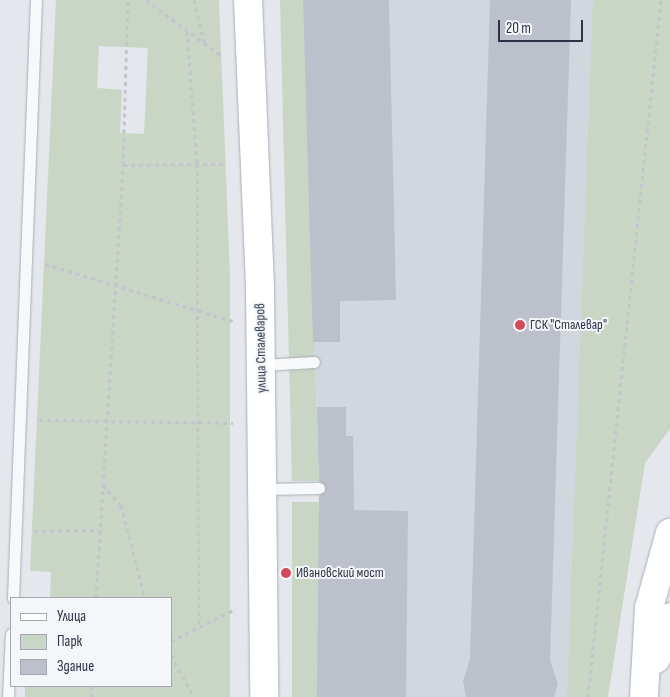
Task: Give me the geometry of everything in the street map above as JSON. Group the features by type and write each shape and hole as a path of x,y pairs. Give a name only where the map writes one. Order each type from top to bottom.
{"main road":[{"name":"улица Сталеваров","path":"248,0 261,365 264,697"},
{"path":"646,697 650,608 670,533"},
{"path":"646,697 658,648 670,617"}],"lane":[{"path":"13,597 28,259 36,0"},
{"path":"261,365 314,362"},
{"path":"263,490 318,488"},
{"path":"8,697 10,655"}],"path":[{"path":"96,597 105,421 124,165 128,0"},
{"path":"146,0 224,57"},
{"path":"194,0 204,43"},
{"path":"588,697 661,0"},
{"path":"187,31 197,164 199,628"},
{"path":"124,165 235,164"},
{"path":"28,259 239,323"},
{"path":"21,420 240,423"},
{"path":"102,485 120,505 145,597"},
{"path":"16,531 99,530"},
{"path":"172,640 239,608"},
{"path":"172,657 194,697"}],"shaded area":[{"path":"303,0 596,0 569,697 317,697 319,481"}],"green space":[{"path":"56,0 219,0 230,276 230,697 25,697 25,687 172,687 172,597 50,597 51,572 30,571","holes":["99,46 148,48 144,134 120,133 122,90 97,88"]},
{"path":"280,0 303,0 319,481 292,481"},
{"path":"593,0 670,0 670,429 645,463 608,697 567,697"},
{"path":"292,502 319,502 319,697 292,697"}],"building":[{"path":"303,0 389,0 396,300 340,301 340,342 313,342"},
{"name":"ГСК \"Сталевар\"","path":"490,0 571,0 550,660 558,684 554,697 466,697 463,681 470,659"},
{"path":"317,407 346,407 346,436 353,436 354,510 408,511 406,697 317,697 319,496 326,488 319,481"}],"place":[{"name":"ГСК \"Сталевар\"","path":"520,325"},
{"name":"Ивановский мост","path":"286,573"}]}
